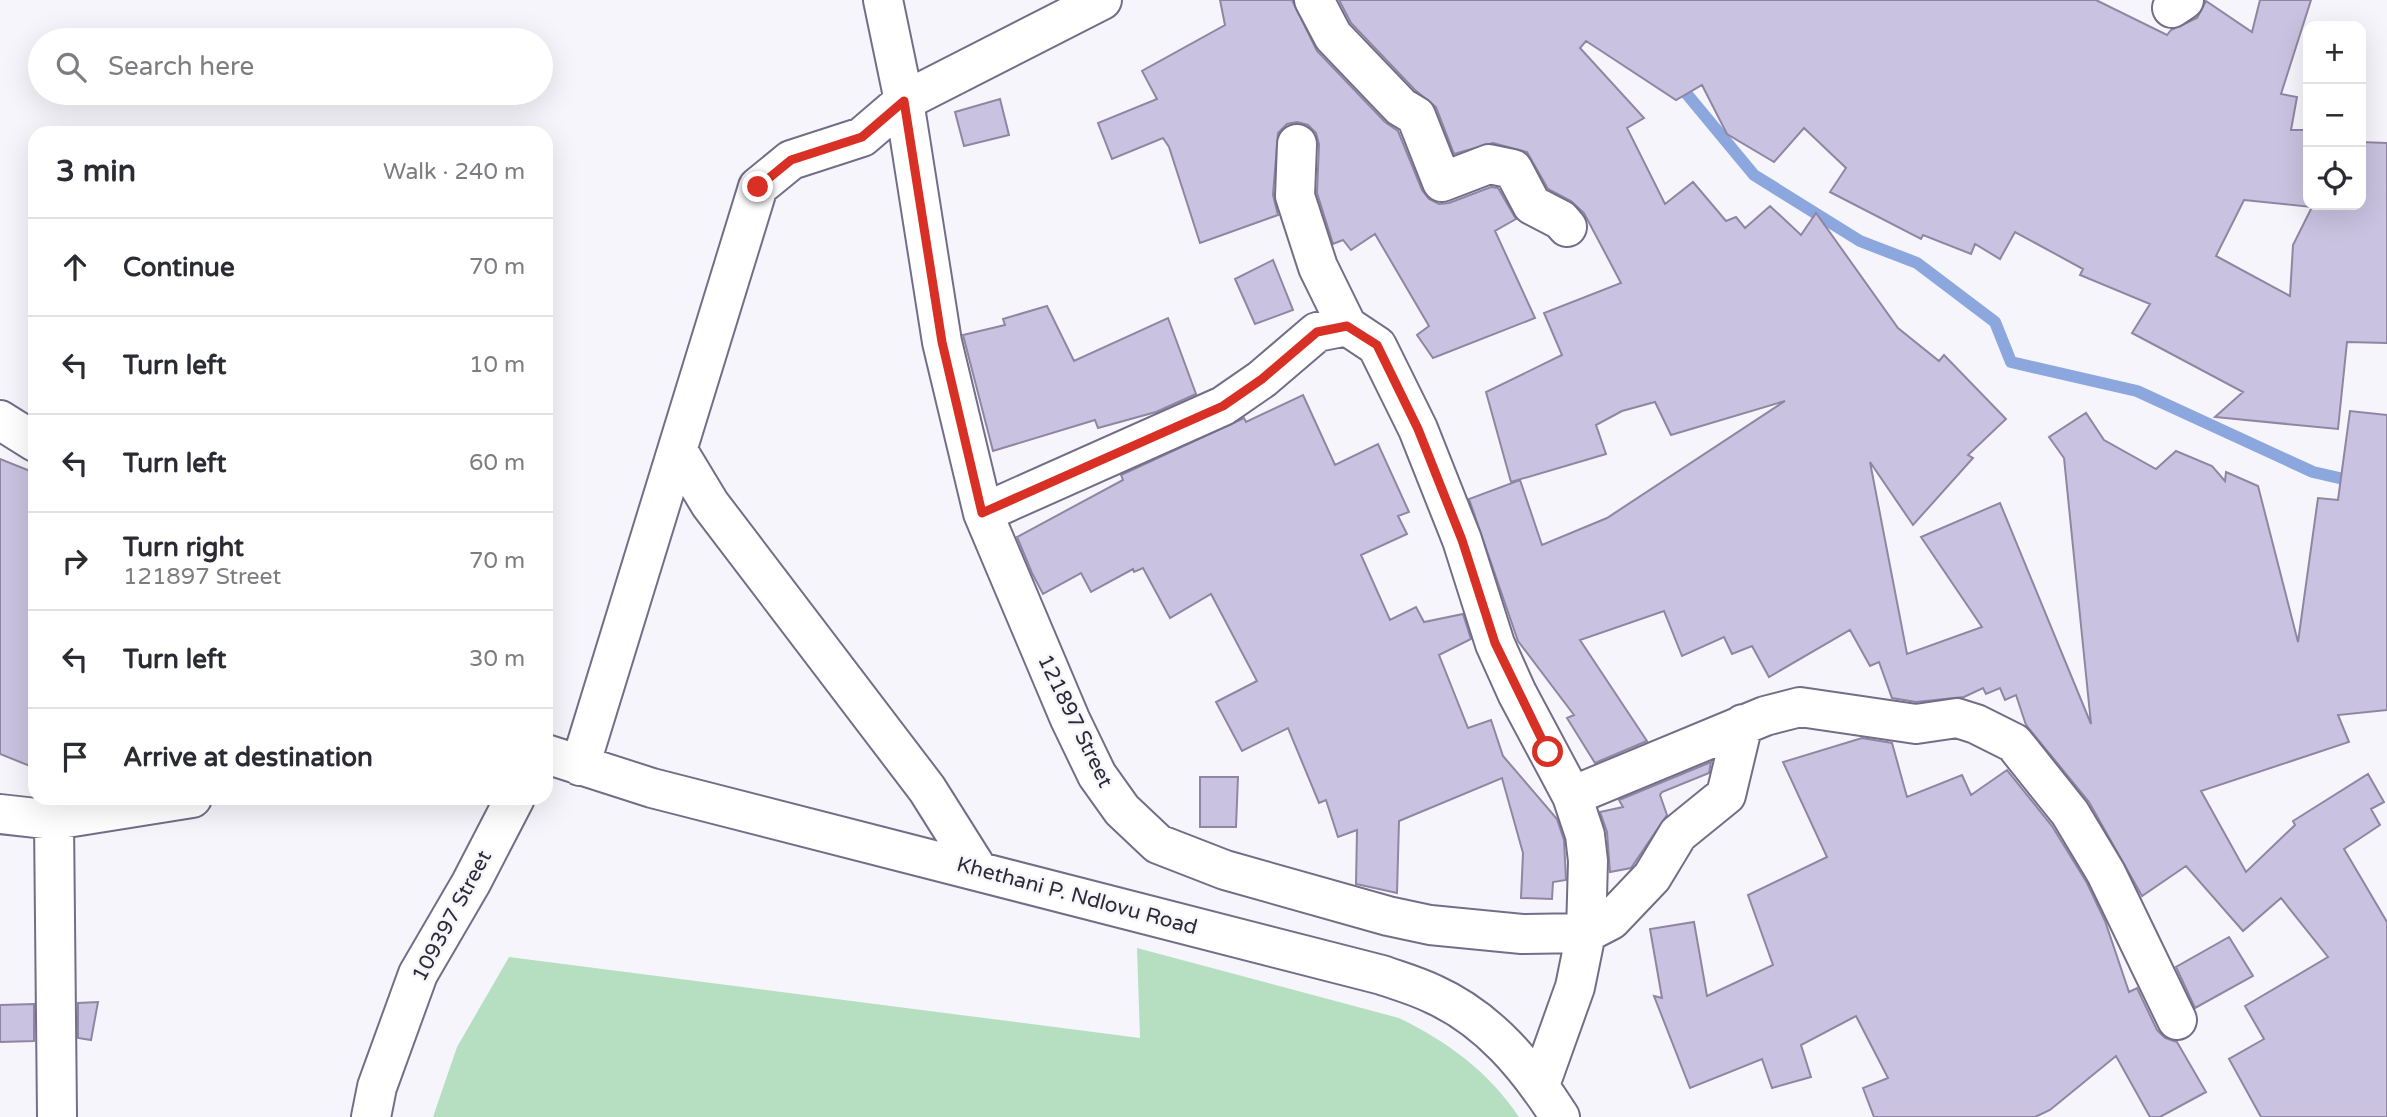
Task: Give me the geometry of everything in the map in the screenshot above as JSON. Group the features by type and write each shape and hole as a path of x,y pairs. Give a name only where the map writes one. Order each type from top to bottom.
{"street":[{"name":"121897 Street","path":"883,0 904,101 942,342 982,513 1070,719 1097,775 1122,810 1158,844 1225,870 1430,925 1522,934 1587,933"},
{"path":"563,760 678,451 758,187 791,160 862,137 904,101 1101,0"},
{"path":"1314,0 1333,36 1401,107 1416,116 1442,182 1489,164 1513,169 1532,205 1561,220 1567,227"},
{"path":"1297,144 1295,196 1318,267 1347,326 1377,345 1418,429 1462,540 1495,643 1517,693 1572,796 1585,835 1588,861 1587,933 1575,987 1540,1085"},
{"path":"982,513 1223,406 1262,379 1317,332 1347,326"},
{"path":"0,420 28,438"},
{"path":"678,451 709,504 927,789 978,870"},
{"path":"1572,796 1742,724 1800,707 1916,724 1957,719 2014,743 2070,813 2106,873 2177,1020"},
{"path":"1587,933 1611,920 1652,877 1678,834 1726,795 1742,724"},
{"name":"Khethani P. Ndlovu Road","path":"563,760 1382,975 1434,994 1476,1019 1515,1054 1540,1085 1560,1117"},
{"path":"0,814 54,820 148,805"},
{"name":"109397 Street","path":"371,1117 377,1087 418,974 471,883 510,805"},
{"path":"54,820 57,1117"}],"green space":[{"path":"1137,948 1399,1018 1466,1059 1494,1086 1519,1117 433,1117 457,1047 509,957 1140,1038"}],"building":[{"path":"1220,0 1292,0 1317,51 1385,122 1398,131 1422,190 1429,199 1439,204 1449,203 1491,187 1498,188 1516,219 1495,231 1535,318 1433,358 1417,335 1429,326 1375,234 1351,250 1343,240 1333,244 1317,193 1319,144 1316,133 1308,125 1297,122 1287,124 1278,133 1273,195 1278,215 1200,243 1169,147 1163,138 1112,159 1098,123 1157,99 1142,71 1225,25"},
{"path":"1339,0 2096,0 2167,35 2171,30 2197,18 2206,1 2252,32 2260,0 2311,0 2281,94 2297,97 2291,130 2303,130 2303,206 2244,200 2216,256 2290,296 2293,245 2310,210 2366,210 2366,142 2387,143 2387,343 2347,342 2338,429 2215,417 2243,392 2132,333 2150,304 2080,275 2083,269 2015,232 2000,259 1975,244 1971,254 1923,235 1921,239 1830,192 1846,168 1804,128 1774,162 1727,134 1702,85 1676,100 1586,41 1580,48 1644,118 1627,128 1665,204 1693,182 1726,221 1736,217 1745,228 1770,206 1801,235 1816,213 1898,328 1939,361 1944,355 2006,419 1968,455 1973,458 1913,525 1870,462 1907,654 1982,627 1921,537 2000,503 2091,724 2064,458 2049,437 2086,413 2104,440 2156,469 2176,451 2212,466 2225,481 2226,472 2258,486 2298,642 2318,498 2338,500 2350,411 2387,415 2387,710 2338,715 2349,742 2201,791 2246,872 2295,825 2293,821 2368,774 2384,802 2371,809 2380,825 2344,849 2387,922 2387,1117 2261,1117 2229,1059 2264,1039 2245,1006 2328,957 2281,898 2243,931 2186,866 2142,896 2089,802 2026,725 2016,695 2005,700 2000,688 1986,694 1983,688 1964,697 1916,702 1892,698 1879,662 1870,666 1850,630 1769,677 1752,646 1732,654 1724,637 1682,656 1664,611 1580,640 1647,741 1595,763 1567,718 1574,715 1518,641 1469,499 1520,480 1542,545 1607,518 1785,401 1671,435 1655,402 1622,411 1596,425 1606,454 1511,482 1486,392 1562,355 1544,313 1621,283 1584,213 1571,201 1548,189 1527,152 1493,143 1454,154 1436,107 1415,90 1351,23"},
{"path":"1000,99 1009,135 964,146 955,112"},
{"path":"1273,260 1293,310 1255,324 1235,279"},
{"path":"1047,306 1074,361 1168,318 1196,394 1156,412 1098,428 1095,420 993,451 963,335 1005,325 1003,319"},
{"path":"1303,395 1335,465 1378,444 1409,512 1398,516 1407,534 1361,555 1390,620 1416,607 1424,622 1463,614 1471,639 1439,655 1468,728 1491,720 1503,756 1557,819 1564,840 1566,880 1553,882 1552,899 1521,898 1523,853 1502,778 1399,821 1397,893 1356,884 1357,830 1338,837 1326,800 1319,803 1288,728 1242,751 1216,702 1257,681 1211,594 1170,618 1143,568 1134,572 1133,569 1091,592 1081,573 1043,594 1032,573 1017,537 1123,480 1121,475 1244,418 1246,422"},
{"path":"0,459 28,470 28,765 0,754"},
{"path":"1862,738 1892,743 1907,797 1962,775 1971,795 2007,770 2052,826 2087,883 2105,921 2129,992 2137,988 2157,1030 2165,1038 2177,1042 2206,1092 2160,1117 2150,1117 2116,1056 2050,1110 2035,1117 1874,1117 1863,1088 1888,1078 1856,1016 1801,1045 1811,1077 1772,1088 1762,1059 1690,1088 1654,996 1662,998 1650,929 1694,922 1707,996 1773,965 1748,895 1827,857 1783,762"},
{"path":"1711,762 1709,773 1662,792 1660,795 1667,815 1631,868 1610,872 1607,832 1600,812 1623,807 1619,800"},
{"path":"1200,777 1238,777 1236,827 1200,827"},
{"path":"2229,937 2253,976 2195,1008 2176,967"},
{"path":"98,1002 91,1040 78,1038 78,1003"},
{"path":"34,1004 34,1041 0,1042 0,1005"}],"waterway":[{"path":"1676,81 1754,175 1860,241 1917,263 1995,322 2011,362 2137,391 2313,472 2387,489"}],"route":[{"path":"758,187 791,160 862,137 904,101 942,342 982,513 1223,406 1262,379 1317,332 1347,326 1377,345 1418,429 1462,540 1495,643 1548,752"}]}
